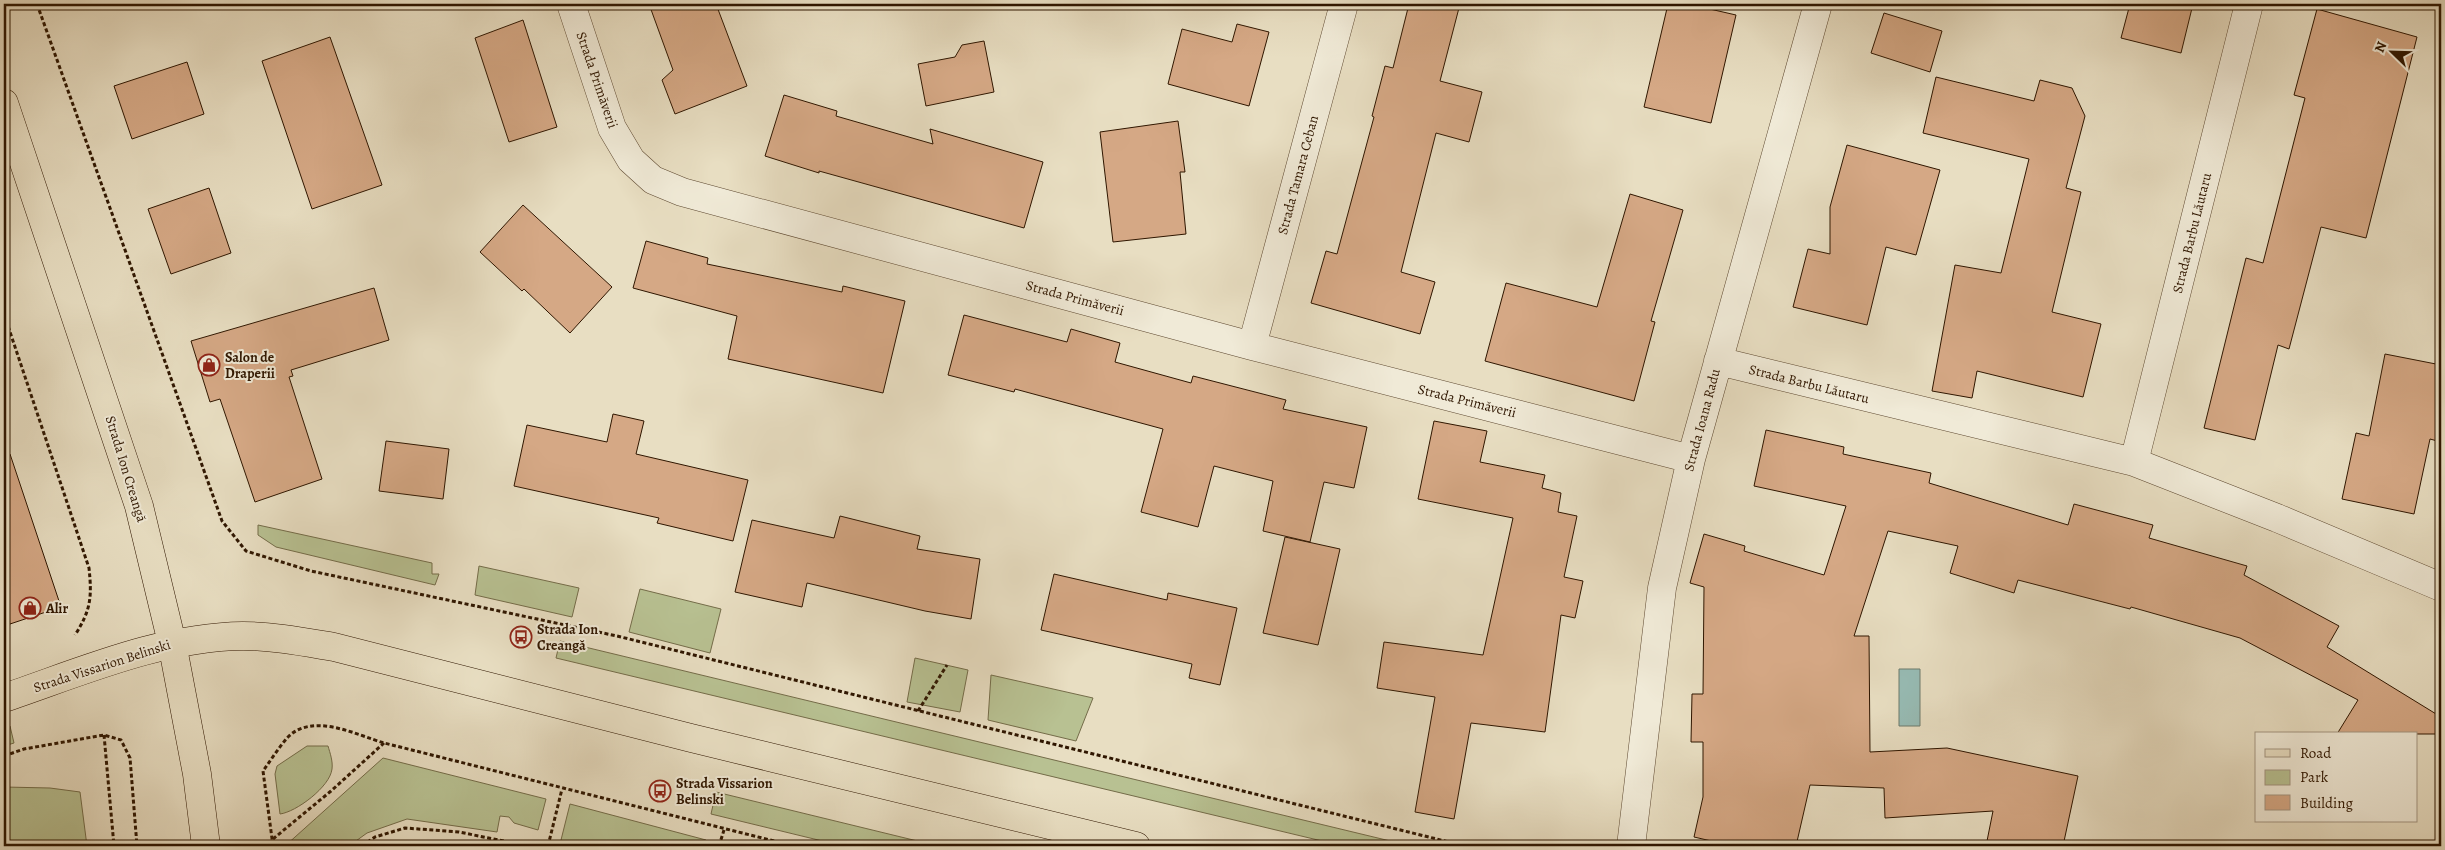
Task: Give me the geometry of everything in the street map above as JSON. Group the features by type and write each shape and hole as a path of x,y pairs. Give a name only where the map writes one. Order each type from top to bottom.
{"main road":[{"name":"Strada Ion Creangă","path":"4,103 139,506 172,643 197,774 206,846"},
{"name":"Strada Vissarion Belinski","path":"4,698 172,643 243,636 334,647 663,732 1136,846"}],"street":[{"name":"Strada Primăverii","path":"571,4 612,128 631,160 653,180 682,192 1252,346 1690,459"},
{"name":"Strada Tamara Ceban","path":"1252,346 1344,4"},
{"name":"Strada Ioana Radu","path":"1631,846 1662,588 1690,459 1818,4"},
{"name":"Strada Barbu Lăutaru","path":"2134,462 2249,4"},
{"name":"Strada Barbu Lăutaru","path":"1718,361 2134,462 2277,518 2441,587"}],"path":[{"path":"38,4 222,521 246,551 311,572 617,636 1465,846"},
{"path":"4,314 89,568 92,594 86,617 72,640"},
{"path":"918,710 947,665"},
{"path":"273,846 263,771 289,736 311,725 326,726 384,743 724,830 794,846"},
{"path":"104,735 114,846"},
{"path":"4,756 24,749 104,735 121,740 130,758 137,846"},
{"path":"272,839 331,791 384,743"},
{"path":"548,846 562,788"},
{"path":"362,846 374,837 405,828 459,832 528,846"},
{"path":"719,846 724,830"},
{"path":"495,846 496,839"}],"green space":[{"path":"258,525 432,563 432,574 439,574 435,585 276,547 258,535"},
{"path":"479,566 579,588 572,617 475,595"},
{"path":"640,589 721,609 710,653 629,632"},
{"path":"560,641 1411,846 1343,846 556,658"},
{"path":"915,658 968,670 960,712 907,702"},
{"path":"991,675 1093,698 1076,741 988,720"},
{"path":"10,726 14,743 4,746 4,729"},
{"path":"307,746 328,746 332,763 330,776 311,798 295,809 280,814 275,774 277,766"},
{"path":"383,758 546,799 538,830 514,823 509,817 500,816 497,832 407,819 367,833 349,846 285,846"},
{"path":"4,787 50,788 80,792 87,846 4,846"},
{"path":"716,792 938,846 843,846 711,814"},
{"path":"570,804 706,840 704,846 568,846 560,844"},
{"path":"403,842 461,846 389,846"}],"water":[{"path":"1899,669 1920,669 1920,726 1899,726"}],"building":[{"path":"649,4 716,4 747,86 675,114 662,80 673,70"},
{"path":"1409,4 1460,4 1440,81 1482,92 1469,142 1436,133 1401,272 1435,282 1420,334 1311,303 1326,251 1337,254 1374,117 1372,116 1385,66 1393,68"},
{"path":"1668,4 1688,4 1736,15 1711,123 1644,107"},
{"path":"2130,4 2193,4 2181,53 2121,38"},
{"path":"2317,9 2417,37 2366,238 2321,227 2289,349 2278,345 2255,440 2204,428 2246,258 2263,263 2305,98 2294,95"},
{"path":"1884,13 1942,31 1930,72 1871,53"},
{"path":"523,20 557,127 509,142 475,38"},
{"path":"1237,24 1269,32 1249,106 1168,84 1182,29 1232,42"},
{"path":"330,37 382,185 312,209 262,61"},
{"path":"984,41 994,92 926,106 918,64 955,57 962,45"},
{"path":"187,62 204,114 132,139 114,86"},
{"path":"1936,77 2034,101 2040,80 2072,88 2085,116 2066,188 2081,192 2052,312 2101,324 2083,397 1977,371 1972,398 1932,391 1955,265 2001,273 2029,159 1923,133"},
{"path":"784,95 837,111 836,116 933,144 930,129 1043,162 1024,228 819,171 819,173 765,156"},
{"path":"1178,121 1185,172 1180,172 1186,234 1113,242 1100,132"},
{"path":"1847,145 1940,170 1916,255 1886,247 1867,325 1793,307 1808,249 1830,254 1830,207"},
{"path":"209,188 231,253 171,274 148,209"},
{"path":"1630,194 1683,210 1651,321 1655,322 1634,401 1485,361 1506,283 1597,307"},
{"path":"523,205 612,287 570,333 524,289 522,291 480,252"},
{"path":"646,241 708,258 707,264 842,292 843,286 905,301 883,393 728,359 737,316 633,288"},
{"path":"374,288 389,340 291,370 293,376 289,377 322,479 255,502 220,399 210,402 191,341"},
{"path":"964,315 1067,342 1071,329 1120,343 1115,362 1191,383 1193,376 1286,400 1283,409 1367,427 1354,488 1324,482 1310,542 1263,531 1273,481 1214,466 1198,527 1141,512 1163,429 1015,389 1014,392 948,375"},
{"path":"2385,354 2441,365 2441,442 2430,439 2414,514 2342,499 2356,433 2369,436"},
{"path":"613,414 644,421 636,454 748,480 733,541 657,523 659,518 514,486 527,425 607,442"},
{"path":"1434,421 1487,431 1480,462 1545,475 1542,488 1561,493 1558,512 1577,516 1564,577 1583,581 1575,618 1561,615 1545,732 1471,723 1454,819 1415,812 1435,697 1377,688 1384,642 1483,655 1513,518 1418,499"},
{"path":"1766,430 1844,447 1843,454 1931,473 1929,483 2068,525 2074,504 2153,525 2149,538 2247,566 2244,575 2339,626 2327,647 2441,717 2441,734 2418,734 2418,732 2338,732 2358,700 2240,638 2131,607 2130,609 2018,580 2014,593 1950,573 1958,546 1888,531 1854,636 1869,636 1870,752 1947,748 2078,776 2063,846 1986,846 1993,811 1885,818 1884,788 1810,785 1796,846 1733,846 1694,837 1703,797 1703,742 1691,742 1692,694 1703,694 1704,587 1690,583 1704,534 1745,546 1744,551 1824,575 1846,506 1754,486"},
{"path":"386,441 449,449 443,499 379,491"},
{"path":"10,454 61,607 4,626 4,455"},
{"path":"840,516 920,536 917,549 980,559 971,619 925,611 807,583 802,607 735,592 752,520 834,538"},
{"path":"1285,537 1340,549 1318,645 1263,633"},
{"path":"1054,574 1167,600 1168,593 1237,608 1220,685 1189,678 1192,664 1041,630"}],"place":[{"name":"Salon de Draperii","path":"209,365"},
{"name":"Alir","path":"30,608"},
{"name":"Strada Ion Creangă","path":"521,637"},
{"name":"Strada Vissarion Belinski","path":"660,791"}]}
